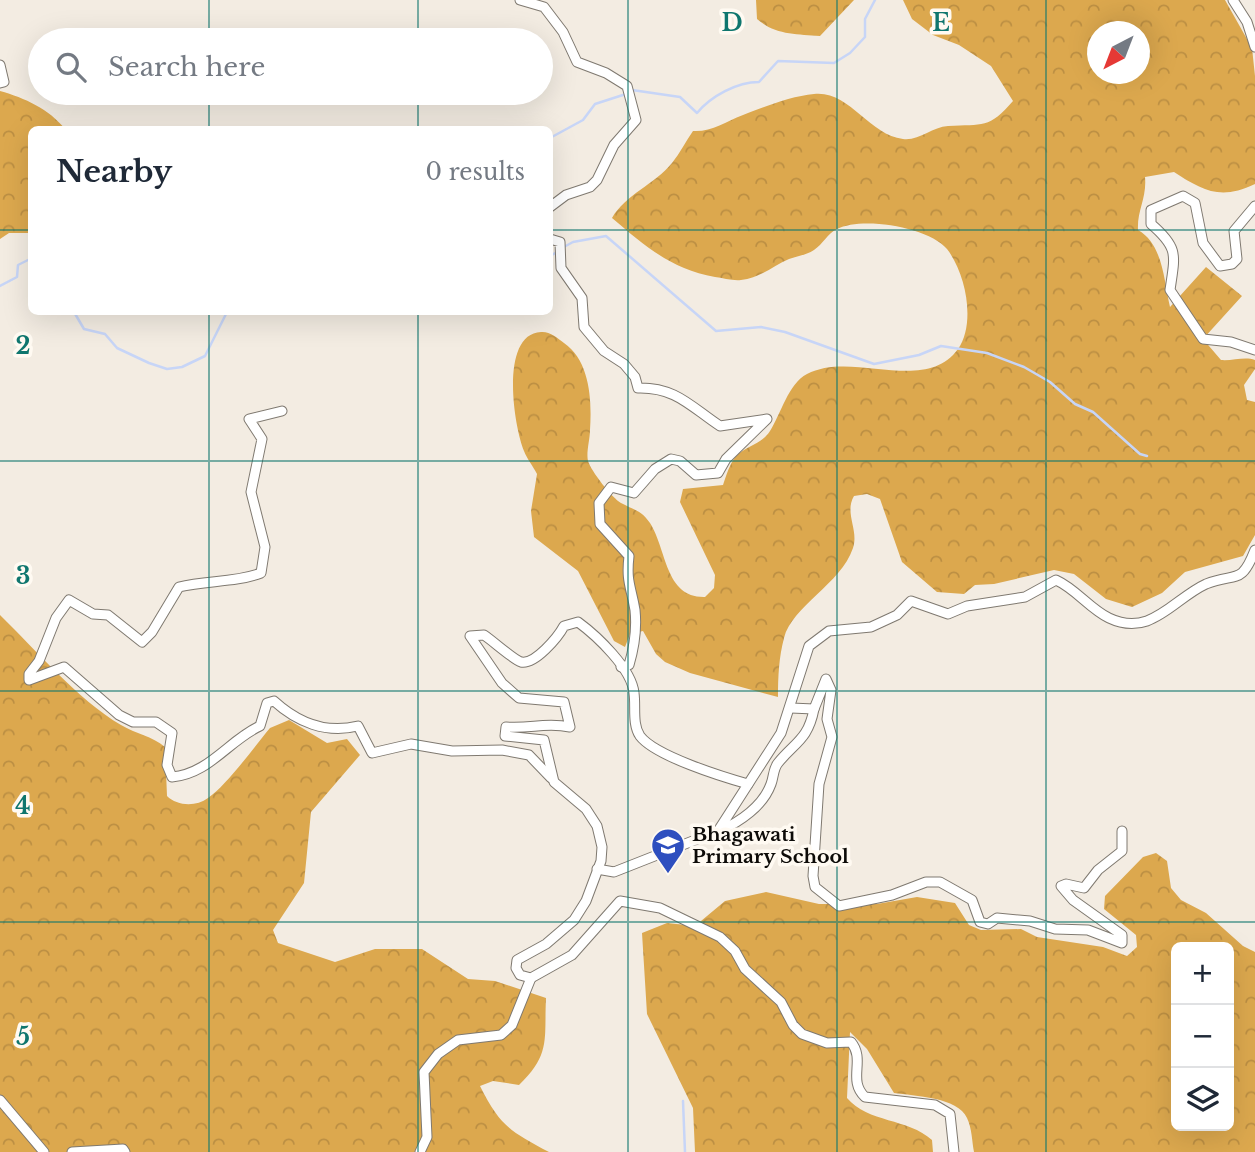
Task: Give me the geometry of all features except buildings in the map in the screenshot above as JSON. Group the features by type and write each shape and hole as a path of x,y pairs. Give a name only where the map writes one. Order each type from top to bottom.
{"street":[{"path":"520,0 538,4 551,15 563,32 577,62 606,73 627,86 636,120 614,145 597,180 590,187 566,195 553,205"},
{"path":"1233,0 1247,22 1255,47"},
{"path":"0,65 4,82 0,83"},
{"path":"1255,206 1234,231 1237,259 1220,266 1203,243 1195,203 1183,196 1151,210 1151,224 1172,242 1175,258 1170,290 1203,339 1231,342 1255,350"},
{"path":"553,240 560,242 561,268 582,298 584,327 604,351 635,377 638,388 654,388 693,404 719,426 767,419 726,459 718,473 696,475 680,461 671,459 655,469 635,493 611,488 599,503 600,524 629,556 626,580 635,611 635,645 629,665 621,667"},
{"path":"282,411 249,419 262,439 251,492 265,547 261,573 237,582 205,580 179,587 152,632 142,642 108,615 93,614 69,600 57,618 48,644 29,674 29,680 64,667 120,715 133,722 156,722 172,733 167,765 172,777 204,766 245,733 260,726 267,703 274,701 299,721 319,726 358,726 372,753 411,744 452,751 502,750 529,755 554,782 586,809 597,826 602,847 586,901 574,920 546,944 517,960 516,968 520,975 531,978"},
{"path":"718,831 781,733 809,646 829,631 871,627 897,615 911,601 948,614 967,606 1025,597 1056,580 1069,586 1109,618 1143,624 1206,585 1234,578 1247,570 1255,550"},
{"path":"554,782 544,740 505,736 506,727 532,727 548,722 570,727 564,702 519,698 502,683 470,636 484,635 519,662 528,662 556,641 564,626 578,622 601,638 621,667 634,690 638,733 651,748 719,776 748,784"},
{"path":"597,869 614,872 740,822 771,785 775,768 805,736 826,679 831,690 827,719 832,737 819,785 813,876 815,887 839,906 892,895 926,882 940,882 966,895 980,922 988,924 997,918 1030,921 1055,929 1088,930 1122,943 1122,935 1073,900 1061,886 1066,884 1084,888 1098,870 1122,851 1122,831"},
{"path":"791,708 814,709"},
{"path":"420,1152 426,1137 424,1072 438,1054 458,1040 501,1035 512,1025 531,978 572,955 620,901 660,908 730,945 745,968 781,1002 793,1025 802,1034 827,1043 851,1042 858,1055 854,1078 857,1089 865,1097 935,1105 950,1114 954,1152"},
{"path":"0,1100 44,1152"},
{"path":"72,1152 123,1149 125,1152"}],"green space":[{"path":"756,0 854,0 820,36 786,33 771,28 757,19"},
{"path":"903,0 1225,0 1252,48 1255,76 1255,184 1232,192 1221,192 1203,188 1174,172 1145,177 1138,230 1153,244 1158,254 1170,307 1206,267 1242,296 1203,339 1221,360 1255,360 1255,369 1244,385 1247,400 1255,402 1255,535 1243,556 1185,572 1162,593 1132,607 1106,599 1074,574 1054,570 994,584 975,585 964,594 937,592 902,562 880,499 867,494 854,496 850,509 853,548 838,573 789,626 781,652 778,697 690,673 665,662 656,654 643,631 630,634 625,647 614,641 578,571 534,537 531,511 537,474 520,439 514,403 513,383 519,348 528,337 541,332 553,335 573,351 584,371 590,394 591,418 587,454 590,465 612,496 640,513 650,523 669,571 682,590 705,597 714,588 715,575 680,502 683,489 723,485 736,456 767,435 790,392 807,374 825,368 845,366 908,371 927,369 944,362 958,349 967,326 964,285 954,259 938,241 895,226 848,225 830,234 811,252 789,259 754,277 738,280 699,273 672,262 647,247 612,218 624,203 665,170 693,131 712,128 787,99 814,94 838,99 880,130 903,139 920,136 942,127 978,125 998,116 1013,101 991,66 959,45 933,35 912,19"},
{"path":"0,91 28,101 28,105 36,105 62,126 28,126 28,233 9,233 0,239"},
{"path":"0,615 89,702 121,725 165,747 167,796 176,802 192,804 208,798 232,775 270,728 289,720 327,743 347,739 360,755 311,812 304,883 273,930 278,943 335,962 375,949 422,949 468,979 495,981 546,998 544,1046 529,1074 519,1085 493,1081 480,1086 507,1126 549,1152 0,1152"},
{"path":"1156,853 1167,861 1171,888 1181,900 1206,913 1243,946 1255,952 1255,1152 974,1152 970,1126 962,1111 935,1099 894,1093 867,1049 850,1032 847,1098 866,1112 922,1133 932,1140 933,1152 695,1152 693,1108 647,1014 642,933 667,923 695,926 725,901 766,892 819,904 877,904 917,897 955,903 969,925 981,930 1021,929 1037,937 1103,947 1127,956 1137,947 1136,935 1104,909 1105,896 1143,857"}],"waterway":[{"path":"632,90 680,97 697,113 725,91 742,84 759,82 778,61 834,63 850,53 865,37 865,19 875,0"},
{"path":"553,136 583,120 595,104 626,94"},
{"path":"562,248 573,242 606,236 716,331 761,327 785,332 874,364 919,355 941,346 987,353 1024,367 1050,382 1075,404 1093,412 1140,454 1147,456"},
{"path":"553,254 557,252"},
{"path":"0,286 17,277 18,265 28,260"},
{"path":"76,315 84,329 105,334 117,348 167,369 182,367 205,356 226,315"},
{"path":"683,1101 685,1152"}],"place":[{"name":"Bhagawati Primary School","path":"668,875"}]}
